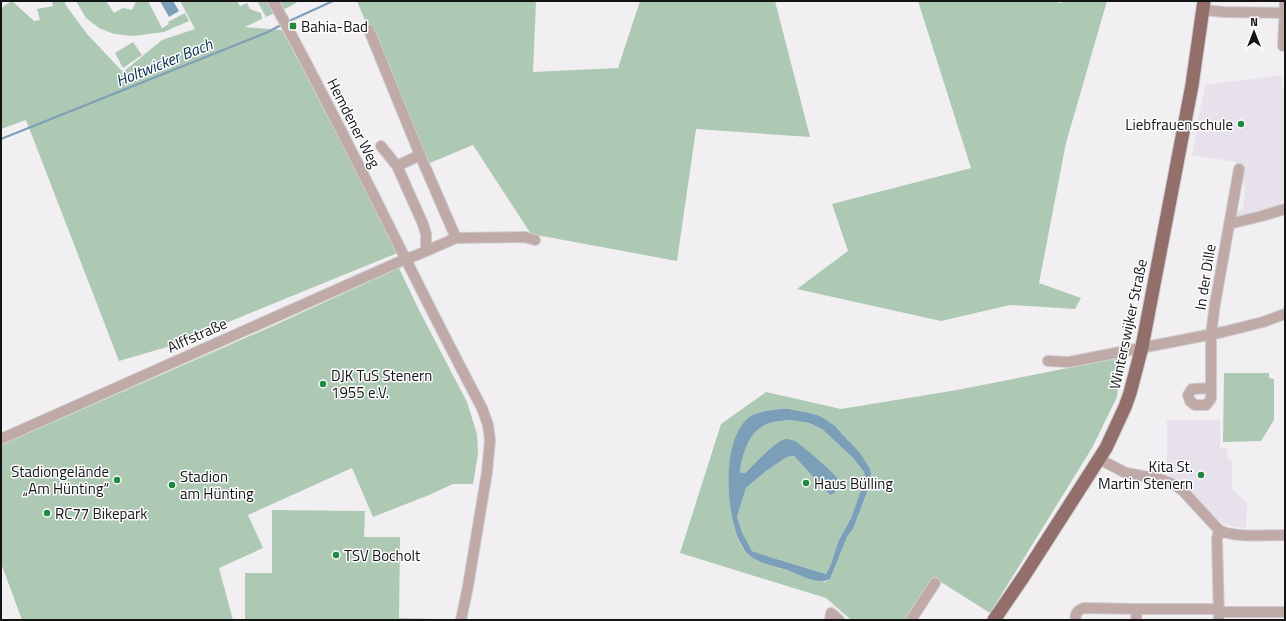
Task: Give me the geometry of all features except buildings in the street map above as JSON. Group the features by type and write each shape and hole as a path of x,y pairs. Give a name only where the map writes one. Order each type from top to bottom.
{"main road":[{"name":"Winterswijker Straße","path":"994,620 1099,460 1125,407 1142,347 1192,86 1204,6"}],"street":[{"name":"Hemdener Weg","path":"273,1 345,136 482,408 488,425 490,440 487,472 473,548 468,586 460,620"},
{"path":"1283,46 1285,1"},
{"path":"1204,6 1224,12 1285,12"},
{"path":"370,30 420,155 456,238"},
{"name":"Hemdener Weg","path":"381,146 397,166 423,224 426,234 426,251"},
{"name":"Hemdener Weg","path":"397,166 420,155"},
{"name":"In der Dille","path":"1211,388 1211,334 1239,169"},
{"path":"1229,224 1285,209"},
{"path":"406,259 456,238 525,237 535,240"},
{"name":"Alffstraße","path":"1,439 406,259"},
{"path":"1048,361 1069,362 1211,334 1262,322 1285,314"},
{"path":"1099,460 1126,473 1160,479 1175,485 1183,491 1219,530 1232,535 1285,535"},
{"path":"1219,530 1217,539 1219,614"},
{"path":"911,620 935,583"},
{"path":"1076,620 1076,613 1084,608 1137,609 1219,614 1285,612"},
{"path":"1136,620 1137,609"},
{"path":"830,620 831,613 840,620"}],"shaded area":[{"name":"Liebfrauenschule","path":"1281,75 1285,94 1285,198 1277,208 1238,218 1234,216 1234,212 1243,209 1245,187 1242,183 1244,167 1237,165 1237,162 1192,155 1205,85"},
{"name":"Kita St. Martin Stenern","path":"1167,420 1220,420 1220,448 1227,448 1228,460 1232,460 1232,489 1247,503 1246,528 1231,526 1223,523 1216,518 1183,482 1167,474"}],"green space":[{"path":"12,1 34,21 40,20 37,9 53,6 52,1 65,1 65,4 87,34 123,72 162,40 195,29 180,1 237,1 240,6 247,3 250,9 261,13 262,19 245,27 282,30 400,252 167,347 119,361 26,120 1,129 1,8"},
{"path":"76,1 106,1 114,13 123,8 132,10 136,1 148,1 162,28 169,24 168,22 185,13 189,21 164,32 133,36 114,34 99,28 86,18"},
{"path":"257,1 299,1 266,17"},
{"path":"357,1 536,1 533,72 618,68 640,1 775,1 810,137 696,129 677,261 531,234 473,145 425,165"},
{"path":"918,1 1056,1 1061,3 1064,1 1107,1 1066,143 1039,283 1081,298 1075,309 1010,305 941,321 797,289 848,251 832,204 971,168"},
{"path":"133,42 142,55 123,68 115,53"},
{"path":"399,268 467,402 477,434 478,454 473,484 453,484 373,517 352,468 248,515 263,548 219,568 233,620 22,620 1,563 1,445 275,325"},
{"path":"1124,357 1117,397 1092,448 990,613 933,577 905,620 851,620 826,598 680,553 721,424 766,392 841,409 957,390","holes":["789,409 820,416 842,433 850,442 871,475 866,495 853,529 847,537 830,579 825,582 769,564 749,554 743,549 733,523 729,493 730,460 733,445 739,432 750,417 760,412 772,410"]},
{"path":"1224,373 1269,373 1269,378 1274,379 1274,420 1261,441 1223,442"},
{"path":"790,420 809,423 822,429 853,458 864,472 865,479 851,518 838,542 826,574 752,551 742,532 737,517 746,488 766,471 787,457 794,456 830,495 838,489 778,443 745,473 741,473 740,471 745,451 754,433 768,424 777,421"},
{"name":"TSV Bocholt","path":"272,510 365,511 364,537 400,537 399,618 437,620 245,620 245,573 272,573"}],"water":[{"path":"160,1 173,1 179,11 169,17"},
{"path":"776,409 789,409 820,416 835,426 860,453 870,469 871,475 866,495 853,529 847,537 830,579 826,581 811,579 755,559 744,549 738,538 734,525 728,477 733,445 738,431 749,417 757,413","holes":["790,420 809,423 822,429 853,458 864,472 865,479 851,518 838,542 826,574 752,551 742,532 737,517 746,488 766,471 787,457 794,456 830,495 837,490 837,478 804,448 795,441 789,439 776,444 745,473 741,473 740,471 747,445 754,433 759,429 768,424 780,421"]}],"waterway":[{"name":"Holtwicker Bach","path":"287,22 333,1"},
{"name":"Holtwicker Bach","path":"1,139 268,32 281,25"}],"place":[{"name":"Bahia-Bad","path":"293,26"},
{"name":"Liebfrauenschule","path":"1241,124"},
{"name":"DJK TuS Stenern 1955 e.V.","path":"323,384"},
{"name":"Kita St. Martin Stenern","path":"1201,475"},
{"name":"Stadiongelände „Am Hünting“","path":"117,480"},
{"name":"Haus Bülling","path":"806,483"},
{"name":"Stadion am Hünting","path":"172,485"},
{"name":"RC77 Bikepark","path":"47,513"},
{"name":"TSV Bocholt","path":"336,555"}]}
